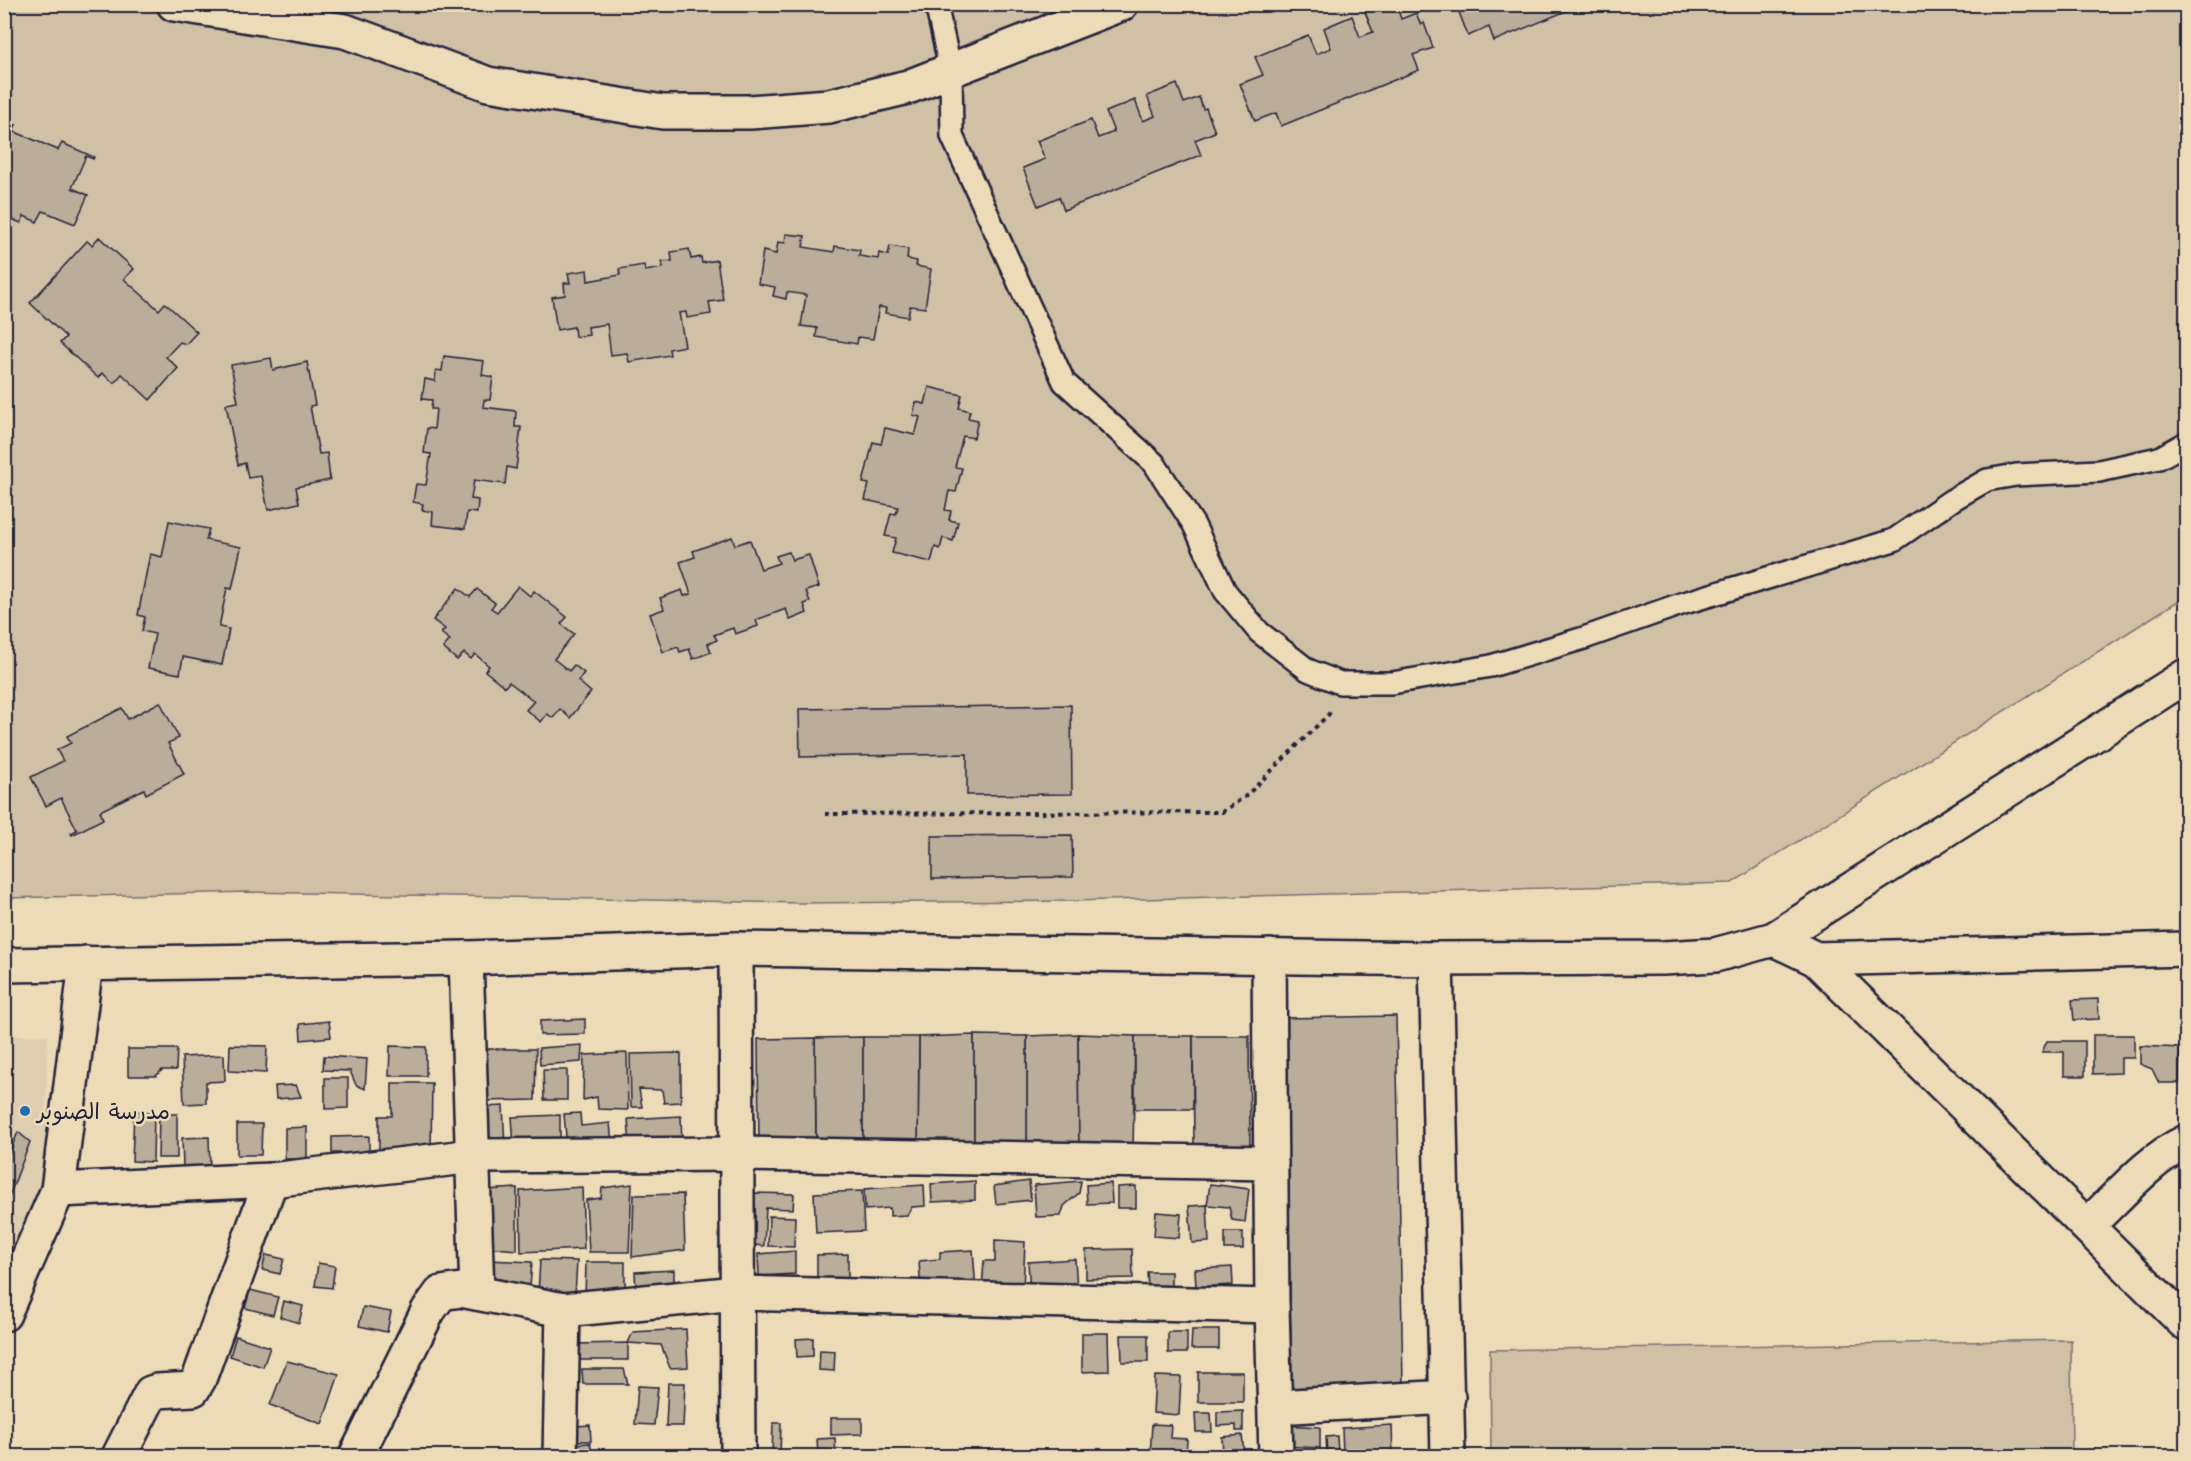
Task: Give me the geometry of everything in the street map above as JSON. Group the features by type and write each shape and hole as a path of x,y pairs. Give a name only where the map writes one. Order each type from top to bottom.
{"street":[{"path":"174,4 345,31 488,84 663,112 750,112 829,106 908,87 951,72 1121,4"},
{"path":"4,965 466,957 736,949 1436,959 1715,955 1774,939 2187,676"},
{"path":"1774,939 1816,959 2187,1324"},
{"path":"736,949 738,1456"},
{"path":"1816,959 2187,949"},
{"path":"1269,956 1272,1306 1276,1456"},
{"path":"466,957 477,1293"},
{"path":"1436,959 1448,1456"},
{"path":"4,1314 58,1190 86,963"},
{"path":"2088,1225 2154,1162 2187,1142"},
{"path":"58,1190 271,1180 474,1156 736,1154 1271,1163"},
{"path":"119,1456 151,1393 192,1389 199,1379 271,1180"},
{"path":"361,1455 434,1302 441,1293 449,1291 461,1290 563,1310 737,1293 1272,1306"},
{"path":"560,1456 563,1310"},
{"path":"1276,1407 1448,1397"}],"lane":[{"path":"936,4 951,72 952,136 1064,382 1154,463 1194,525 1224,591 1259,632 1308,670 1340,683 1392,683 1491,666 1584,638 1681,604 1894,540 1952,500 1986,480 2016,475 2099,471 2158,458 2187,443"}],"path":[{"path":"825,814 1221,812 1246,796 1329,714 1340,683"}],"shaded area":[{"path":"4,5 2186,5 2186,596 1732,883 1072,901 801,903 250,892 5,898"},
{"name":"مدرسة الصنوبر","path":"48,1035 44,1186 5,1275 5,1036"},
{"path":"2071,1340 2072,1456 1491,1456 1490,1350"}],"building":[{"path":"1383,4 1396,4 1401,19 1416,13 1421,25 1424,23 1433,48 1413,55 1419,70 1281,126 1276,113 1255,121 1240,84 1263,75 1255,57 1308,35 1316,54 1331,48 1324,28 1352,16 1360,37 1373,32 1365,12"},
{"path":"1456,4 1583,4 1494,41 1489,27 1468,36"},
{"path":"1177,84 1184,103 1199,97 1215,132 1195,140 1201,155 1064,210 1059,197 1038,206 1023,168 1045,159 1037,141 1091,120 1098,138 1114,132 1106,112 1135,100 1143,121 1155,116 1147,96"},
{"path":"4,120 16,125 13,131 58,150 62,143 94,157 93,159 86,156 72,188 88,195 75,224 43,211 37,222 24,216 21,223 4,216"},
{"path":"786,234 805,236 803,247 834,252 835,246 860,250 859,256 878,259 879,253 888,255 890,246 908,249 907,259 917,261 916,266 931,269 925,308 910,306 908,317 885,313 886,308 879,307 873,339 858,337 857,344 816,337 817,328 801,326 806,295 787,292 786,299 773,296 775,287 758,284 763,251 776,254 778,242 785,243"},
{"path":"99,237 134,269 124,279 159,310 165,303 197,332 186,344 180,342 166,357 178,368 150,400 122,374 114,383 102,373 98,378 60,343 66,337 30,303 87,241 92,245"},
{"path":"689,249 691,259 701,257 702,263 717,260 723,300 709,302 711,314 687,318 686,312 679,313 685,346 669,349 670,355 629,362 627,353 611,355 607,324 588,327 589,335 575,337 574,327 557,330 552,297 565,295 564,283 570,283 568,273 587,270 588,281 620,275 619,269 644,265 645,271 663,268 662,262 672,261 671,252"},
{"path":"444,356 484,361 482,375 493,377 490,400 484,400 483,407 516,411 515,427 521,427 516,469 507,467 505,484 474,480 471,499 478,500 477,513 467,512 465,529 432,525 433,512 422,510 423,504 413,502 416,484 426,485 431,454 424,453 427,428 434,429 436,409 431,409 432,400 422,399 425,379 435,381 436,370 442,371"},
{"path":"271,358 273,370 307,362 315,405 310,406 319,454 327,453 330,480 296,487 299,503 268,510 261,476 248,478 245,463 238,465 226,404 238,402 231,365"},
{"path":"929,387 962,395 959,408 970,411 968,418 978,420 974,438 963,436 955,467 962,468 956,492 949,491 945,510 951,511 949,520 958,522 953,541 943,538 940,549 935,547 931,562 892,553 896,538 885,536 891,513 896,514 898,507 865,500 869,484 863,483 873,442 881,444 885,428 915,435 920,417 913,415 916,402 925,404"},
{"path":"169,521 209,529 206,540 241,547 232,589 227,588 219,627 229,629 222,665 183,657 180,674 148,668 155,634 142,631 145,617 138,615 150,554 162,557"},
{"path":"732,537 735,545 750,540 761,569 779,563 776,556 789,552 792,560 809,555 819,587 806,591 810,602 804,604 807,613 790,620 786,609 756,620 758,626 735,634 733,628 714,635 717,640 708,644 711,652 693,659 689,649 680,652 678,647 663,652 650,614 664,609 660,598 682,590 684,596 691,594 680,562 695,557 693,551"},
{"path":"518,586 530,596 534,591 567,617 561,624 574,634 554,659 569,671 574,665 584,673 578,681 591,692 570,718 560,709 553,718 547,714 541,722 526,710 534,701 509,682 505,687 485,671 489,666 475,654 471,659 464,653 457,660 443,648 450,640 441,633 445,629 433,620 458,588 470,597 477,589 495,603 491,608 497,612"},
{"path":"160,702 179,738 168,743 184,774 146,794 144,789 100,811 103,819 72,835 71,833 77,830 61,798 46,806 31,777 63,761 57,750 71,743 67,736 122,708 128,719"},
{"path":"1071,705 1072,794 967,795 967,754 800,757 799,709"},
{"path":"1072,835 1073,877 932,879 932,836"},
{"path":"2098,999 2099,1019 2074,1020 2072,1000"},
{"path":"1396,1016 1403,1385 1292,1388 1284,1018"},
{"path":"585,1019 585,1034 540,1035 540,1021"},
{"path":"329,1021 331,1037 301,1040 300,1024"},
{"path":"1078,1034 1079,1152 1027,1151 1027,1036"},
{"path":"1078,1034 1135,1036 1133,1151 1079,1152"},
{"path":"974,1035 974,1152 918,1150 919,1037"},
{"path":"974,1035 1027,1036 1027,1151 974,1152"},
{"path":"2093,1035 2134,1035 2134,1058 2121,1058 2121,1073 2093,1074"},
{"path":"1135,1036 1193,1036 1193,1109 1135,1109"},
{"path":"1193,1036 1249,1036 1250,1146 1194,1146"},
{"path":"863,1037 863,1150 816,1149 815,1038"},
{"path":"863,1037 919,1037 918,1150 863,1150"},
{"path":"815,1038 816,1149 759,1149 758,1039"},
{"path":"2047,1041 2085,1041 2085,1076 2064,1076 2064,1052 2042,1052"},
{"path":"230,1045 267,1046 266,1073 229,1071"},
{"path":"582,1045 581,1062 540,1065 539,1048"},
{"path":"390,1046 426,1047 426,1076 389,1076"},
{"path":"2140,1046 2180,1048 2179,1083 2159,1083 2152,1069 2140,1064"},
{"path":"128,1049 177,1049 176,1070 162,1070 156,1076 128,1076"},
{"path":"484,1049 536,1049 535,1100 483,1101"},
{"path":"627,1053 628,1110 598,1109 597,1097 583,1100 584,1055"},
{"path":"681,1053 681,1102 664,1103 662,1090 639,1089 642,1107 631,1107 630,1054"},
{"path":"224,1055 225,1081 206,1082 206,1103 184,1104 182,1057"},
{"path":"324,1056 367,1059 365,1089 356,1085 350,1071 323,1070"},
{"path":"543,1070 567,1070 567,1100 544,1100"},
{"path":"325,1078 348,1078 348,1108 325,1109"},
{"path":"392,1083 432,1083 431,1150 379,1150 379,1116 392,1116"},
{"path":"296,1085 301,1097 276,1099 275,1086"},
{"path":"503,1106 505,1147 485,1148 484,1107"},
{"path":"134,1111 154,1112 153,1162 132,1161"},
{"path":"580,1113 581,1126 610,1123 612,1144 567,1148 564,1114"},
{"path":"159,1114 177,1114 177,1158 158,1158"},
{"path":"560,1115 560,1144 514,1146 512,1117"},
{"path":"681,1116 682,1145 630,1147 628,1119"},
{"path":"237,1124 262,1124 261,1155 237,1155"},
{"path":"307,1127 307,1159 285,1159 285,1128"},
{"path":"18,1132 30,1142 4,1210 4,1166"},
{"path":"369,1136 369,1153 332,1153 332,1137"},
{"path":"209,1137 210,1167 183,1167 182,1138"},
{"path":"975,1181 975,1200 932,1202 931,1184"},
{"path":"1029,1181 1031,1200 996,1204 994,1186"},
{"path":"1081,1181 1079,1193 1064,1206 1061,1216 1036,1217 1034,1185"},
{"path":"1111,1183 1112,1203 1087,1204 1086,1185"},
{"path":"632,1184 629,1252 589,1252 586,1200 601,1198 602,1188"},
{"path":"1210,1184 1249,1189 1245,1222 1232,1220 1229,1207 1207,1205"},
{"path":"924,1185 925,1206 912,1207 907,1215 890,1216 890,1208 865,1210 864,1189"},
{"path":"1136,1186 1136,1208 1117,1208 1117,1187"},
{"path":"582,1187 584,1249 521,1252 520,1191"},
{"path":"517,1188 517,1250 486,1247 486,1190"},
{"path":"862,1191 864,1231 816,1233 814,1193"},
{"path":"754,1193 794,1194 793,1209 766,1208 764,1246 753,1245"},
{"path":"683,1194 685,1250 632,1257 634,1195"},
{"path":"1207,1205 1209,1242 1192,1243 1189,1206"},
{"path":"1156,1212 1181,1214 1179,1238 1154,1236"},
{"path":"769,1216 795,1217 794,1247 768,1246"},
{"path":"1225,1232 1243,1232 1243,1249 1225,1249"},
{"path":"995,1240 1025,1242 1023,1291 982,1289 984,1261 995,1261"},
{"path":"1132,1249 1133,1278 1086,1279 1086,1250"},
{"path":"973,1250 976,1291 921,1294 919,1261 940,1259 940,1252"},
{"path":"795,1251 795,1274 759,1276 758,1254"},
{"path":"848,1254 848,1285 817,1285 817,1255"},
{"path":"266,1255 284,1259 280,1274 262,1270"},
{"path":"1075,1259 1077,1288 1030,1291 1028,1262"},
{"path":"487,1260 532,1262 530,1287 486,1285"},
{"path":"540,1260 577,1261 575,1295 538,1294"},
{"path":"586,1262 625,1262 625,1299 585,1298"},
{"path":"318,1263 335,1266 332,1288 315,1286"},
{"path":"1232,1267 1233,1285 1196,1287 1195,1269"},
{"path":"674,1270 674,1290 636,1291 635,1272"},
{"path":"1147,1272 1171,1272 1171,1288 1148,1288"},
{"path":"250,1290 278,1297 273,1315 245,1308"},
{"path":"284,1301 303,1306 299,1323 280,1317"},
{"path":"363,1307 391,1312 387,1332 359,1326"},
{"path":"686,1329 688,1367 670,1368 661,1345 628,1343 633,1332"},
{"path":"1192,1330 1219,1330 1219,1349 1191,1349"},
{"path":"1168,1332 1187,1332 1187,1353 1168,1353"},
{"path":"1082,1333 1108,1333 1109,1371 1082,1372"},
{"path":"1121,1335 1148,1335 1148,1362 1122,1362"},
{"path":"236,1336 270,1347 263,1367 230,1356"},
{"path":"813,1338 813,1356 797,1357 796,1339"},
{"path":"628,1343 628,1360 575,1360 575,1344"},
{"path":"820,1350 835,1351 834,1371 819,1370"},
{"path":"287,1361 339,1374 322,1424 270,1405"},
{"path":"582,1369 624,1369 628,1384 583,1384"},
{"path":"1198,1372 1243,1372 1243,1402 1198,1402"},
{"path":"1155,1376 1181,1377 1179,1415 1153,1413"},
{"path":"668,1383 685,1383 683,1426 666,1426"},
{"path":"638,1386 658,1387 654,1425 635,1424"},
{"path":"1243,1411 1243,1431 1236,1431 1236,1425 1217,1426 1217,1412"},
{"path":"1195,1413 1211,1413 1212,1432 1196,1432"},
{"path":"831,1418 862,1418 862,1434 831,1435"},
{"path":"773,1423 781,1423 780,1456 772,1456"},
{"path":"1152,1424 1171,1425 1170,1438 1187,1439 1186,1456 1150,1456"},
{"path":"590,1425 591,1441 575,1441 577,1426"},
{"path":"1284,1425 1320,1427 1320,1448 1283,1446"},
{"path":"1392,1425 1393,1456 1343,1456 1342,1428"},
{"path":"1242,1435 1244,1452 1223,1454 1222,1437"},
{"path":"1337,1436 1338,1453 1327,1454 1326,1437"},
{"path":"835,1438 836,1456 818,1456 817,1439"},
{"path":"590,1443 593,1456 574,1456 576,1444"}],"place":[{"name":"مدرسة الصنوبر","path":"25,1111"}]}
